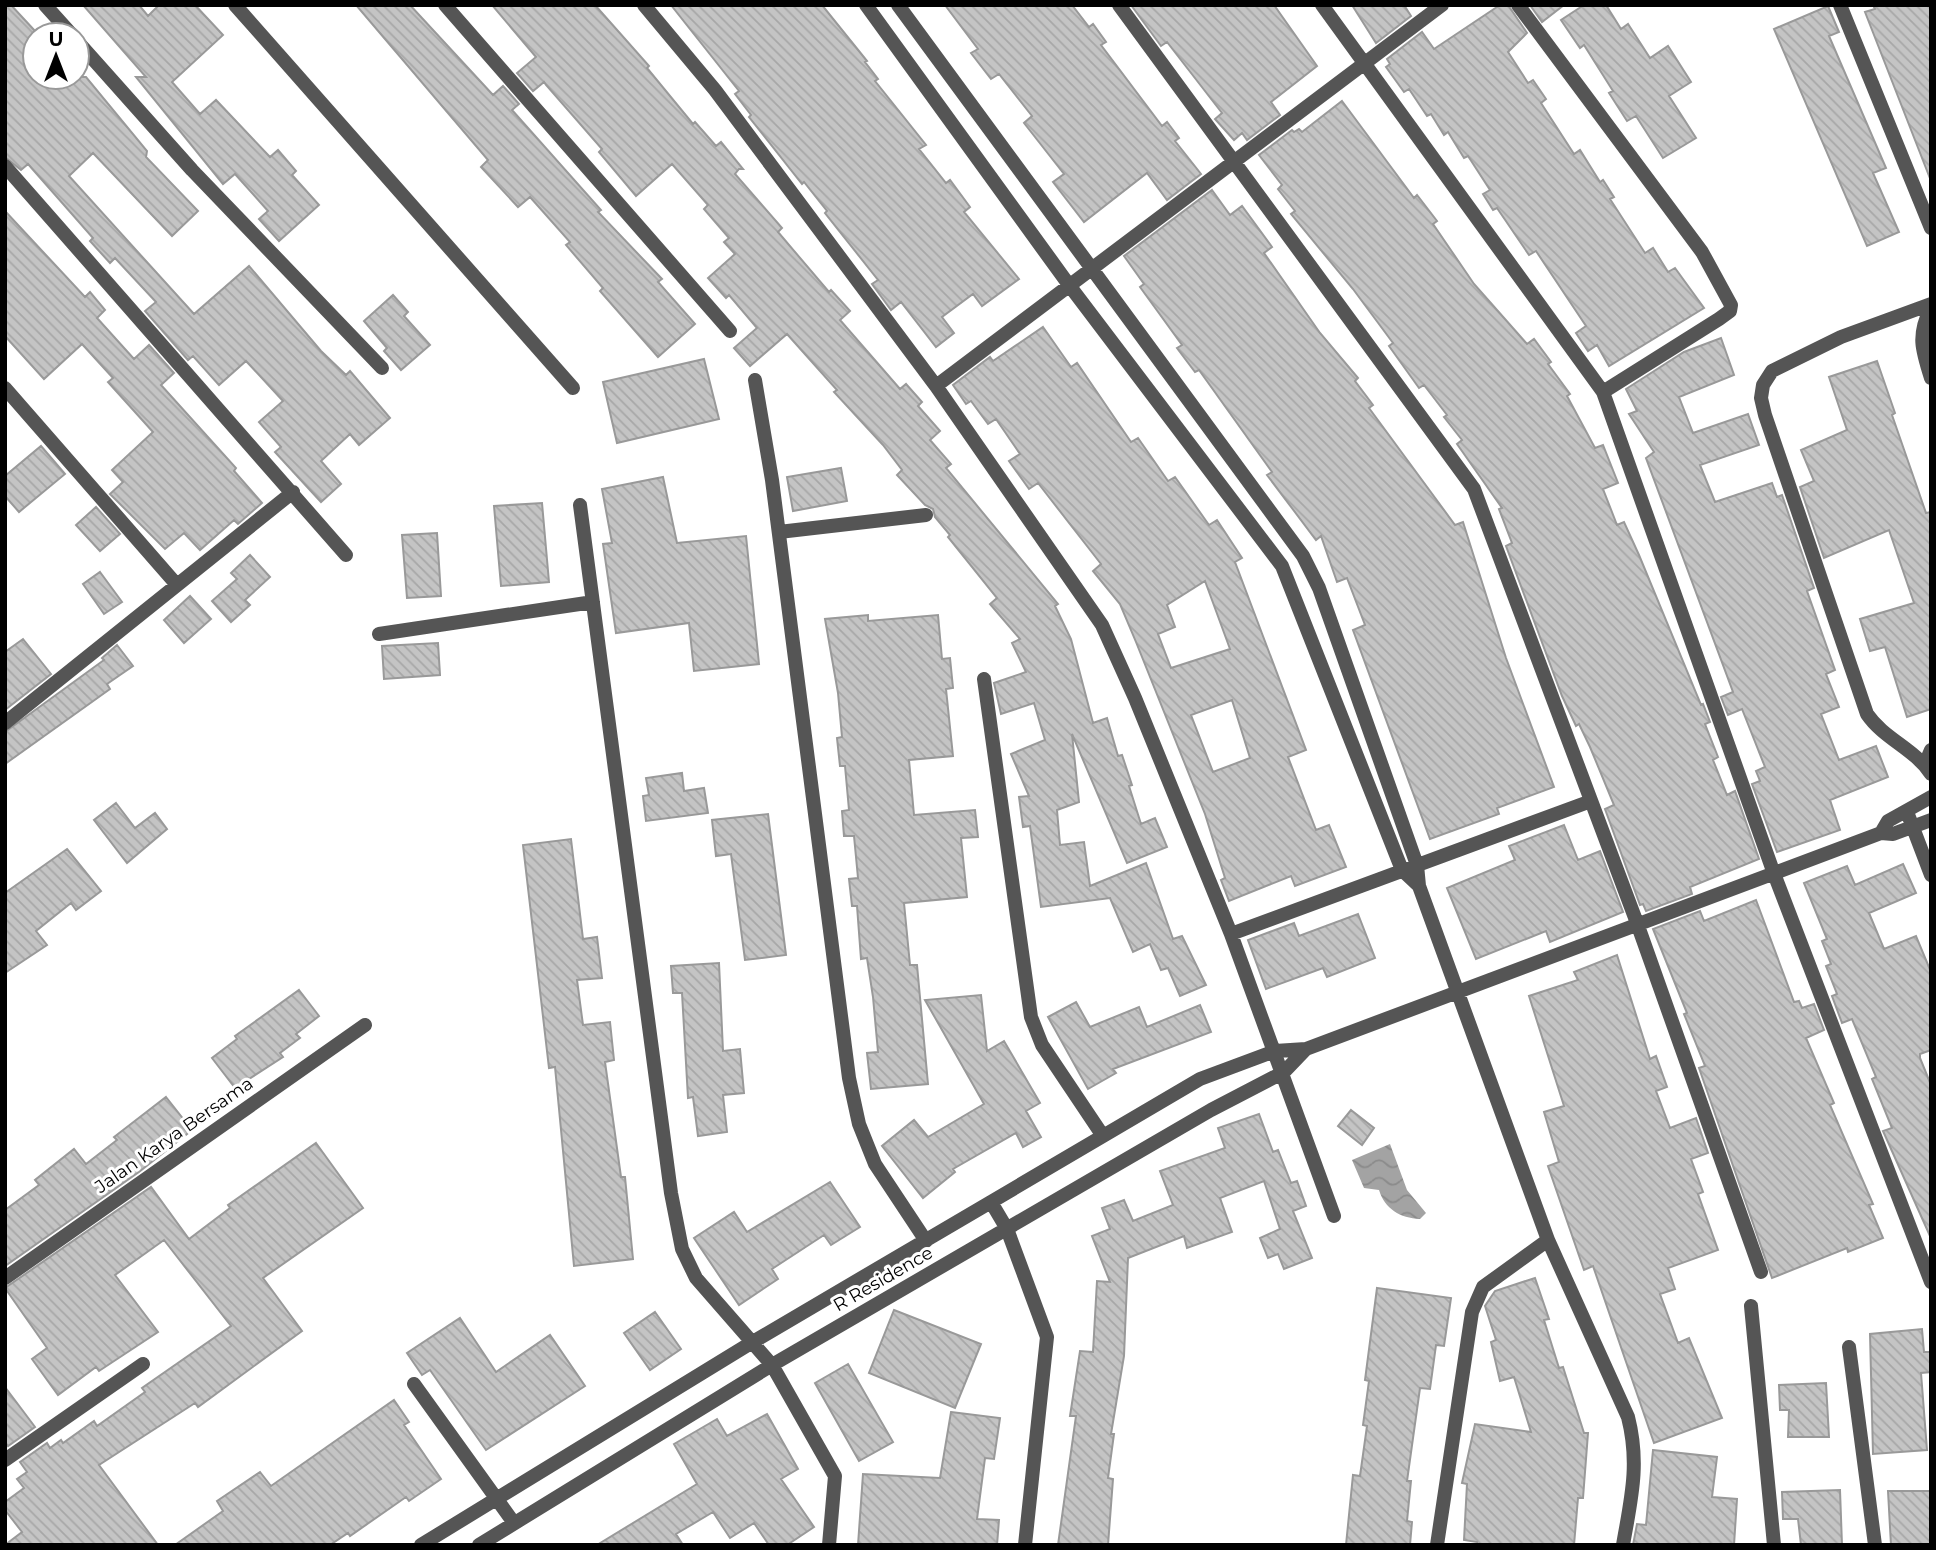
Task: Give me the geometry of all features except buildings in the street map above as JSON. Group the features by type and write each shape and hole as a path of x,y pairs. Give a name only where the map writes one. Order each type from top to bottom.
{"street":[{"path":"45,5 59,21"},
{"path":"235,5 573,388"},
{"path":"445,5 730,331"},
{"path":"644,5 715,90 936,386 1102,625 1135,698 1231,934 1284,1072 1334,1216"},
{"path":"866,5 1069,285 1282,566 1402,870 1419,886"},
{"path":"898,5 1090,270 1303,556 1319,588 1417,865 1419,886 1548,1240 1614,1382 1635,1447 1634,1482 1623,1545"},
{"path":"1119,5 1474,489 1637,923 1761,1272"},
{"path":"1322,5 1603,392 1773,871 1931,1282"},
{"path":"936,386 1442,5"},
{"path":"1518,5 1702,252 1731,305 1730,311 1719,319 1603,392"},
{"path":"1840,5 1931,228"},
{"path":"91,57 192,170 382,368"},
{"path":"929,92 949,75"},
{"path":"5,166 346,555"},
{"path":"1931,306 1921,327 1923,354 1931,378"},
{"path":"1931,306 1841,337 1772,371 1766,377 1761,398 1782,468 1867,714 1879,731 1928,770 1931,750"},
{"path":"755,380 779,533 852,1090 859,1124 875,1164 926,1241"},
{"path":"5,388 177,585"},
{"path":"5,723 293,492"},
{"path":"580,505 671,1193 682,1249 696,1279 772,1365 835,1476 829,1545"},
{"path":"779,533 926,515"},
{"path":"1293,595 1319,588"},
{"path":"379,634 593,602"},
{"path":"984,679 1031,1017 1042,1045 1103,1136"},
{"path":"1881,833 1888,821 1931,797"},
{"path":"1231,934 1591,802"},
{"path":"1906,812 1928,859 1931,875"},
{"path":"421,1545 751,1343 1200,1079 1275,1051 1306,1049 1773,871 1881,833 1893,834 1931,820"},
{"name":"Jalan Karya Bersama","path":"5,1278 365,1025"},
{"name":"R Residence","path":"478,1545 772,1365 1210,1110 1284,1072 1306,1049"},
{"path":"992,1202 1007,1229 1047,1337 1025,1545"},
{"path":"1437,1545 1472,1312 1483,1287 1548,1240"},
{"path":"1751,1306 1774,1545"},
{"path":"1849,1347 1875,1545"},
{"path":"5,1460 144,1364"},
{"path":"414,1384 514,1523"}],"water":[{"path":"1390,1144 1407,1190 1426,1213 1420,1219 1406,1217 1394,1211 1379,1190 1364,1188 1352,1160"}]}
